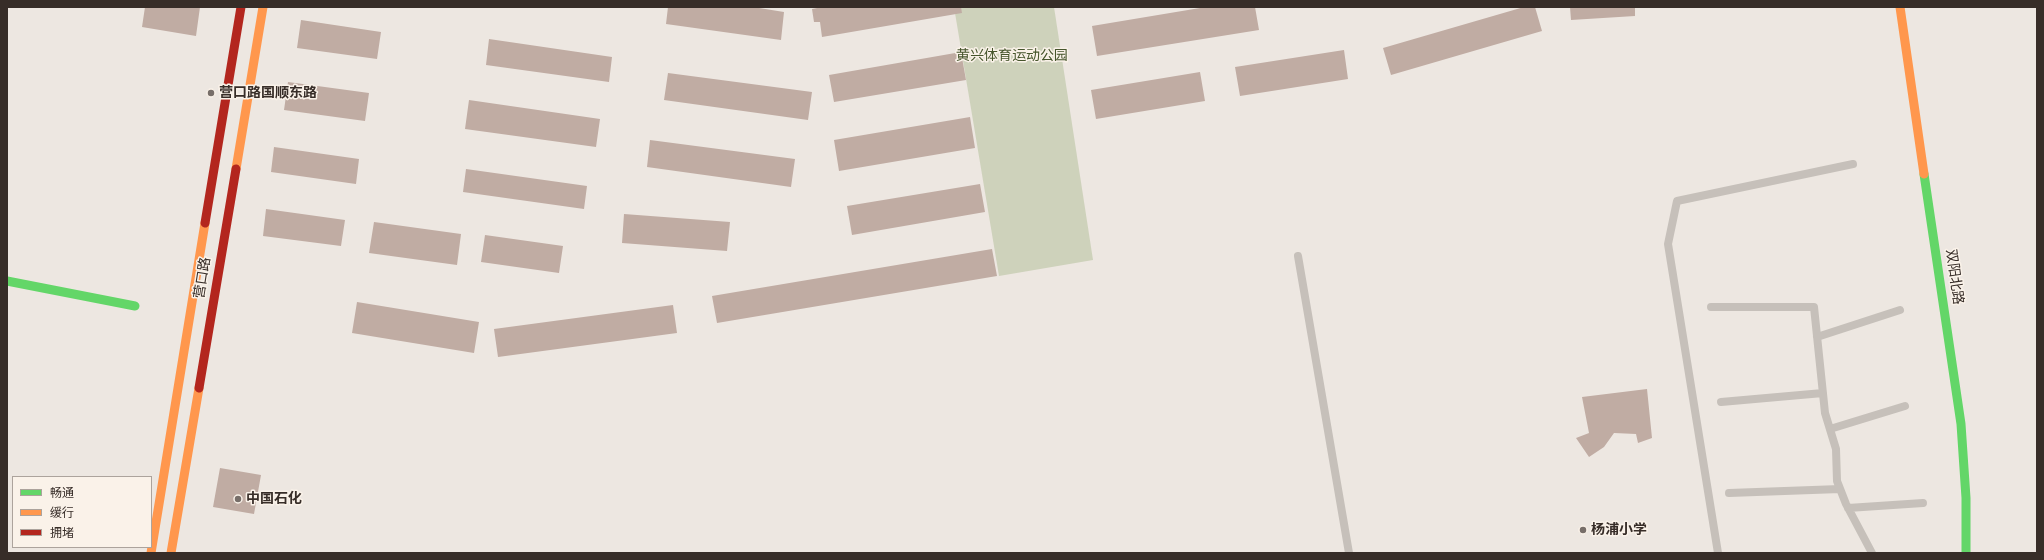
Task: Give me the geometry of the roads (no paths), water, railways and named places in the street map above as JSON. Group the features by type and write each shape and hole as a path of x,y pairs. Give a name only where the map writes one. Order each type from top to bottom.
{"main road":[{"name":"营口路","path":"152,547 241,7"},
{"name":"营口路","path":"174,552 263,7"},
{"name":"双阳北路","path":"1900,7 1961,424 1966,498 1966,553"},
{"path":"7,281 135,306"}],"lane":[{"path":"1718,553 1668,244 1677,201 1853,164"},
{"path":"1298,256 1349,553"},
{"path":"1711,307 1814,307 1825,413 1836,449 1837,481 1848,508 1872,553"},
{"path":"1817,337 1900,310"},
{"path":"1721,402 1823,393"},
{"path":"1830,429 1905,406"},
{"path":"1729,493 1840,488"},
{"path":"1848,508 1923,503"}],"place":[{"name":"营口路国顺东路","path":"211,93"},
{"name":"中国石化","path":"238,499"},
{"name":"杨浦小学","path":"1583,530"}],"park label":[{"name":"黄兴体育运动公园","path":"1012,56"}]}
